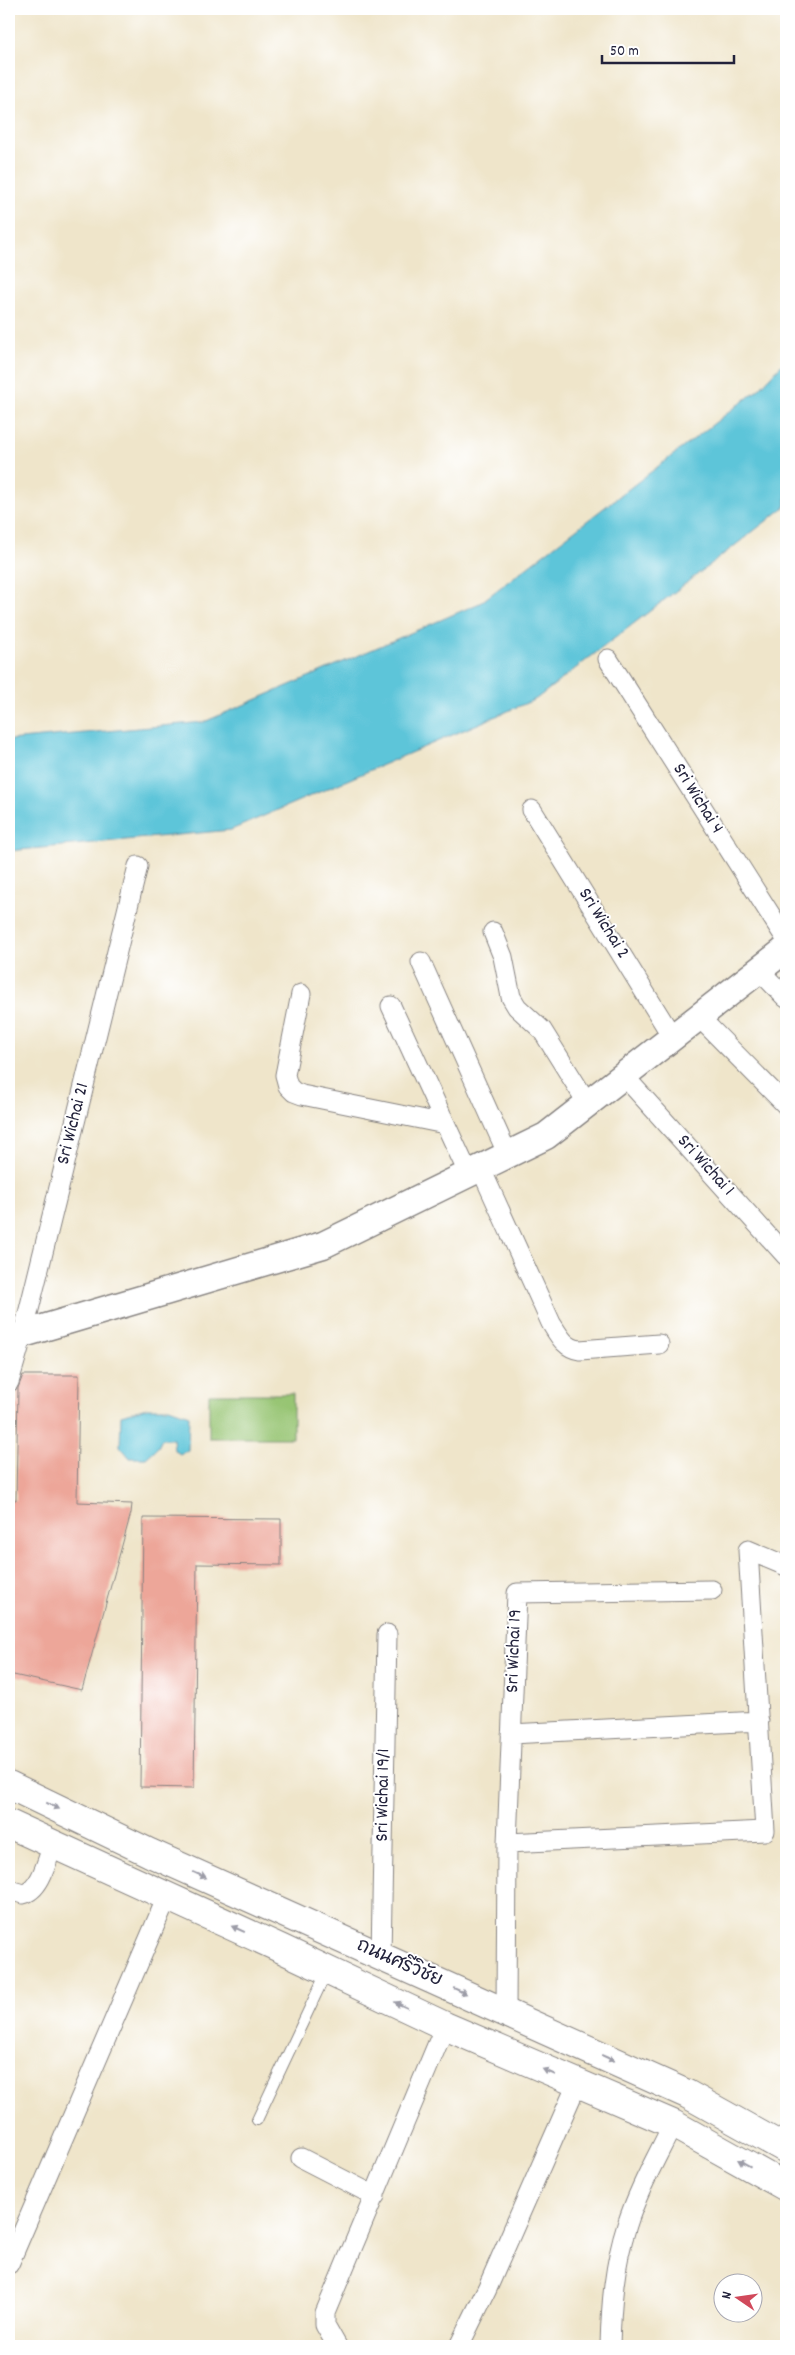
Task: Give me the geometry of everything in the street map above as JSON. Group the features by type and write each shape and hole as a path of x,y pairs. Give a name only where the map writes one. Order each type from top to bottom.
{"main road":[{"name":"ถนนศรีวิชัย","path":"9,1785 150,1853 687,2094 786,2149"},
{"name":"ถนนศรีวิชัย","path":"9,1824 445,2026 672,2124 786,2186"},
{"path":"137,1884 155,1882 159,1876 161,1868 150,1853"},
{"path":"282,1949 274,1938 273,1930 279,1920 284,1917 296,1917"}],"street":[{"name":"Sri Wichai 4","path":"608,659 786,939"},
{"name":"Sri Wichai 2","path":"532,810 673,1038"},
{"name":"Sri Wichai 21","path":"9,1382 23,1334 138,866"},
{"path":"493,932 503,957 511,997 517,1007 542,1030 588,1104"},
{"path":"23,1334 323,1245 475,1172 546,1136 786,949"},
{"path":"422,962 508,1155"},
{"path":"759,970 786,998"},
{"path":"301,994 285,1075 288,1086 294,1092 336,1103 445,1124"},
{"path":"391,1006 445,1124 475,1172 563,1341 572,1349 580,1350 660,1344"},
{"path":"699,1017 786,1105"},
{"name":"Sri Wichai 1","path":"624,1076 786,1256"},
{"path":"507,1843 765,1831 748,1550 786,1566"},
{"name":"Sri Wichai 19","path":"506,2012 507,1843 517,1593 712,1590"},
{"name":"Sri Wichai 19/1","path":"381,1956 387,1634"},
{"path":"512,1734 758,1721"},
{"path":"9,1890 23,1894 32,1889 37,1883 53,1844"},
{"path":"9,2264 167,1898"},
{"path":"337,2346 325,2325 325,2313 445,2026"},
{"path":"459,2346 487,2289 577,2084"},
{"path":"610,2346 611,2298 617,2261 627,2224 672,2124"},
{"path":"301,2158 375,2196"}],"lane":[{"path":"257,2120 327,1971"}],"green space":[{"path":"209,1394 293,1394 293,1438 209,1438"}],"water":[{"path":"786,360 786,506 536,699 231,830 9,851 9,740 204,722 480,603 759,389"},
{"path":"147,1408 169,1408 189,1415 188,1450 180,1454 174,1450 173,1439 162,1439 158,1447 146,1458 130,1458 120,1446 121,1415"}],"building":[{"path":"23,1375 79,1375 77,1502 132,1504 82,1690 9,1674 9,1499 16,1500 18,1388"},
{"path":"143,1518 281,1519 281,1565 197,1564 194,1788 140,1787"}]}
